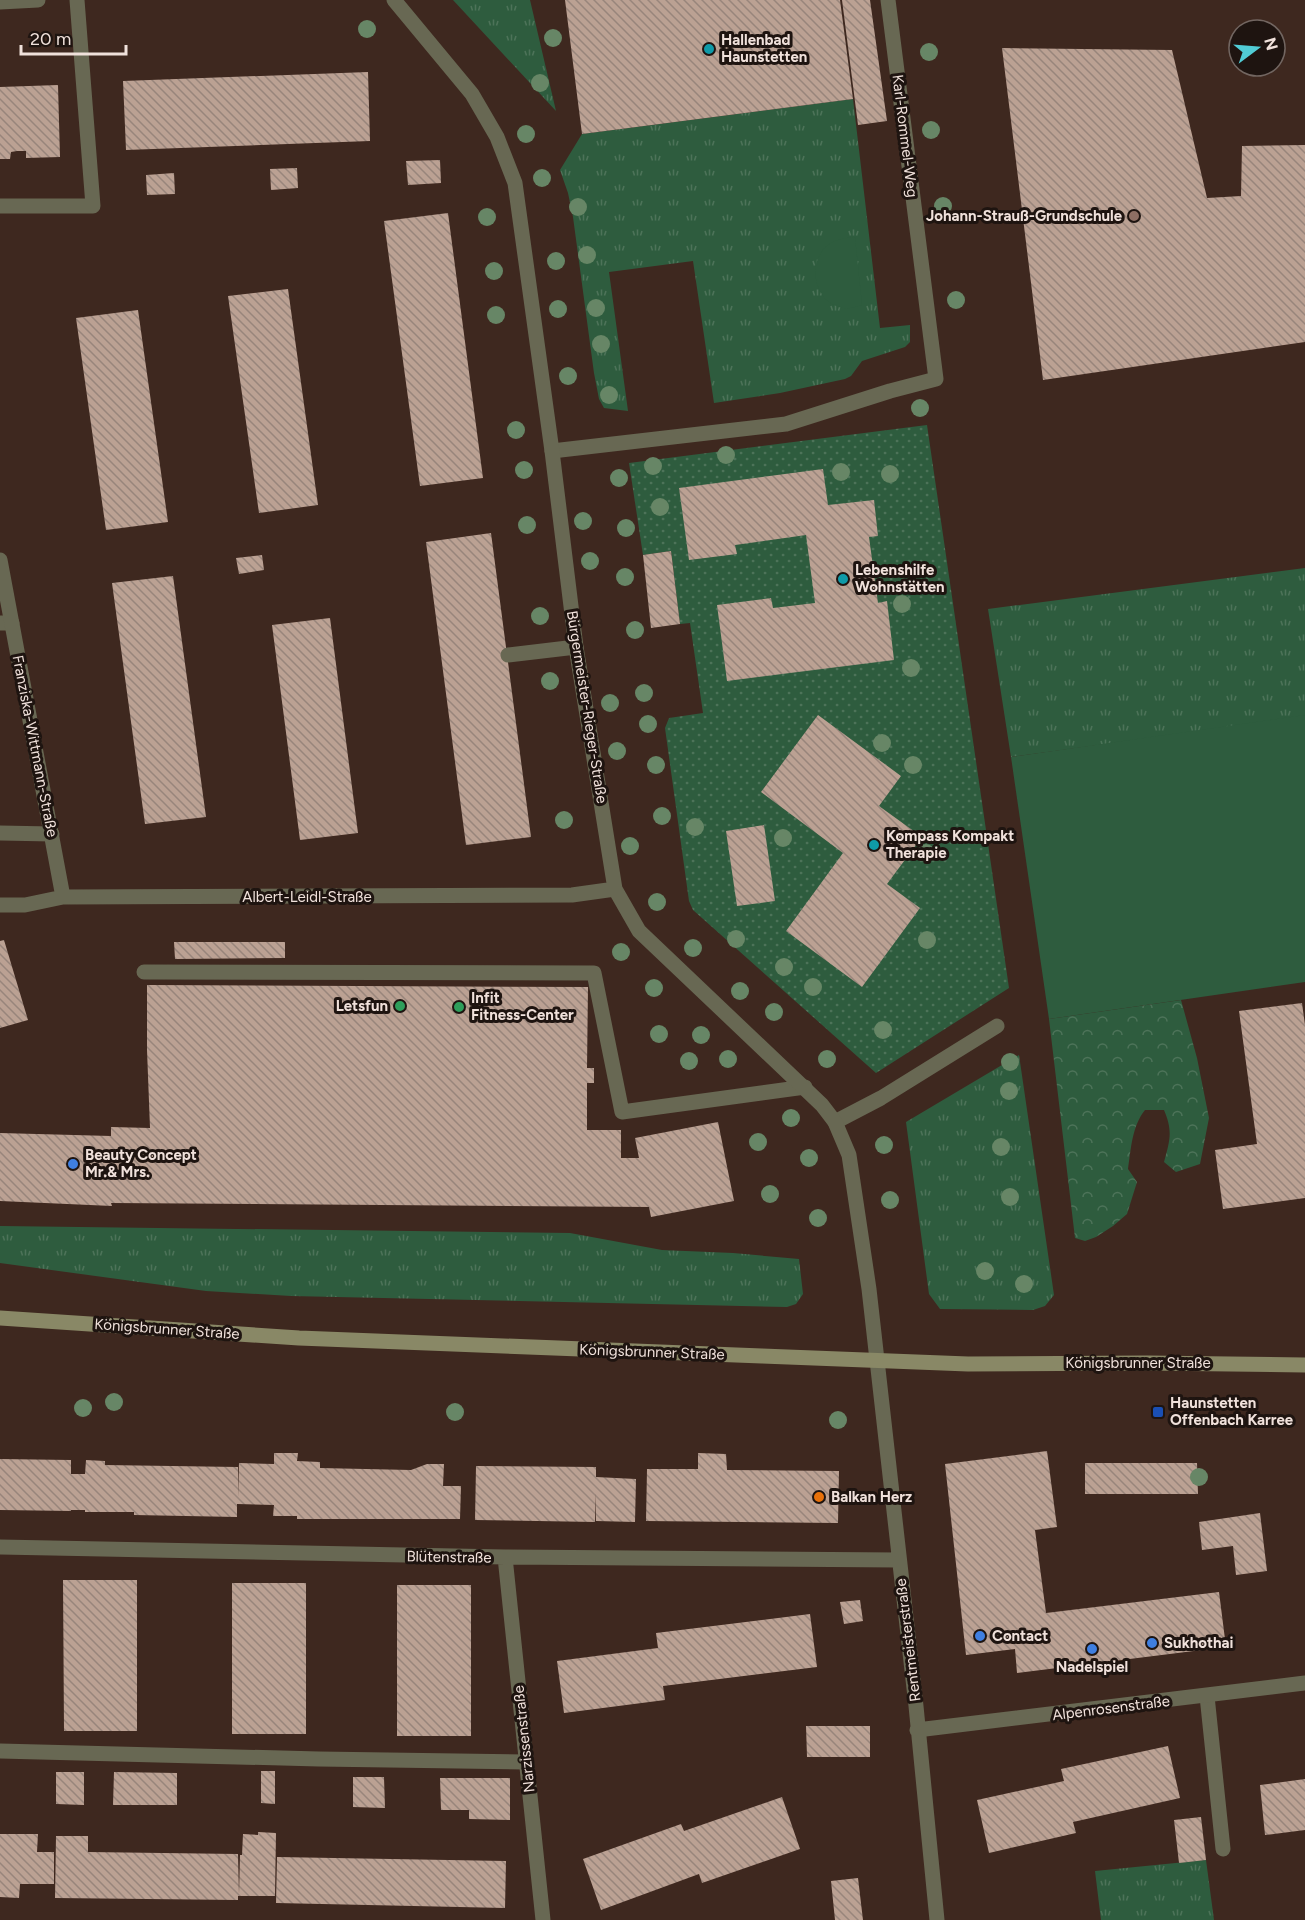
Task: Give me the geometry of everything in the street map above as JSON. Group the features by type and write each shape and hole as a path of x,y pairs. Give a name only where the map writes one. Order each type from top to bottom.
{"main road":[{"name":"Königsbrunner Straße","path":"0,1318 299,1338 968,1364 1305,1365"}],"street":[{"path":"0,2 38,0"},
{"path":"0,206 93,206 77,0"},
{"name":"Bürgermeister-Rieger-Straße","path":"394,0 472,94 497,137 515,183 576,647 615,889 639,931 805,1087 835,1122 849,1155 876,1360"},
{"name":"Karl-Rommel-Weg","path":"552,451 786,424 891,391 936,380 888,0"},
{"name":"Franziska-Wittmann-Straße","path":"0,560 6,623 52,834 63,897"},
{"path":"507,655 576,647"},
{"path":"0,833 52,834"},
{"name":"Albert-Leidl-Straße","path":"0,905 25,905 63,897 572,895 615,889"},
{"path":"144,972 594,973 622,1112 805,1087"},
{"path":"835,1122 881,1098 997,1026"},
{"name":"Rentmeisterstraße","path":"876,1360 937,1920"},
{"name":"Blütenstraße","path":"0,1547 505,1557 899,1560"},
{"name":"Narzissenstraße","path":"505,1557 543,1920"},
{"name":"Alpenrosenstraße","path":"917,1730 1305,1683"},
{"path":"1207,1696 1223,1850"},
{"path":"0,1751 526,1762"}],"green space":[{"path":"453,0 530,0 556,111"},
{"path":"853,99 880,328 910,325 910,342 905,347 862,361 851,376 845,379 780,393 714,403 693,261 609,272 628,411 604,408 599,399 594,373 573,217 560,170 582,134"},
{"path":"855,237 862,305 843,308 833,305 825,298 816,281 815,271 821,252 828,245 841,239"},
{"path":"927,425 1009,988 876,1073 693,910 689,901 665,728 669,718 703,713 690,623 680,624 671,551 643,555 629,463"},
{"path":"1305,568 1305,717 1011,757 988,609"},
{"path":"1305,715 1305,982 1049,1019 1011,757"},
{"path":"1181,1000 1197,1058 1209,1118 1200,1164 1176,1172 1164,1162 1170,1136 1167,1117 1164,1110 1145,1110 1137,1123 1131,1146 1128,1169 1137,1182 1127,1214 1096,1237 1085,1241 1075,1238 1049,1019"},
{"path":"1019,1055 1054,1295 1045,1306 1033,1310 940,1309 929,1294 906,1122"},
{"path":"0,1226 570,1233 662,1250 799,1259 803,1294 796,1304 787,1307 291,1296 206,1291 0,1263"},
{"path":"1206,1860 1214,1920 1101,1920 1095,1871"}],"building":[{"name":"Hallenbad Haunstetten","path":"565,0 840,0 853,99 582,134"},
{"path":"842,0 870,0 887,121 858,125"},
{"path":"1002,48 1172,50 1207,198 1241,196 1242,146 1305,145 1305,342 1043,380"},
{"path":"368,72 370,141 126,150 123,81"},
{"path":"58,85 60,157 26,158 26,151 17,151 11,152 10,159 0,159 0,87"},
{"path":"440,160 441,183 408,185 406,161"},
{"path":"297,168 298,188 271,190 270,169"},
{"path":"174,173 175,194 147,195 146,175"},
{"path":"448,213 483,478 420,486 384,221"},
{"path":"288,289 318,505 259,513 228,296"},
{"path":"138,310 168,522 106,530 76,318"},
{"name":"Lebenshilfe Wohnstätten","path":"823,469 828,505 874,500 878,536 869,537 878,603 887,601 894,660 727,681 717,605 771,598 773,608 815,603 806,535 735,545 737,554 689,560 679,488"},
{"path":"491,533 531,837 466,845 426,542"},
{"path":"671,551 680,624 651,628 643,555"},
{"path":"262,555 264,570 239,574 236,558"},
{"path":"173,576 206,817 145,824 112,583"},
{"path":"330,618 358,833 300,840 272,625"},
{"name":"Kompass Kompakt Therapie","path":"818,715 901,776 879,806 922,837 887,884 920,908 862,987 786,931 843,853 761,792"},
{"path":"764,825 775,901 737,906 726,831"},
{"path":"4,940 28,1020 0,1028 0,941"},
{"path":"174,942 285,942 285,958 175,959"},
{"path":"147,985 588,987 587,1068 594,1068 594,1083 587,1083 587,1130 621,1130 621,1158 639,1158 635,1138 718,1122 734,1201 651,1217 649,1207 111,1203 112,1206 0,1201 0,1133 111,1136 111,1127 150,1128"},
{"path":"1302,1003 1305,1025 1305,1198 1223,1209 1215,1150 1257,1144 1239,1011"},
{"path":"1047,1451 1057,1527 1035,1530 1046,1613 1219,1592 1226,1647 1017,1673 1015,1649 966,1655 945,1464"},
{"path":"274,1453 298,1453 297,1461 320,1462 320,1468 411,1470 427,1464 444,1464 443,1486 461,1486 460,1519 297,1519 297,1516 273,1516 274,1505 237,1504 237,1517 134,1515 134,1512 85,1512 85,1510 0,1510 0,1459 71,1460 71,1474 85,1474 86,1460 105,1461 105,1465 238,1467 238,1497 239,1463 274,1464"},
{"path":"698,1453 726,1454 727,1470 839,1471 838,1523 646,1521 647,1469 698,1469"},
{"path":"1085,1463 1197,1463 1198,1494 1085,1494"},
{"path":"476,1466 596,1467 596,1477 636,1479 635,1522 596,1521 596,1493 595,1522 475,1520"},
{"path":"1260,1513 1267,1571 1236,1575 1233,1546 1202,1550 1199,1522"},
{"path":"63,1580 137,1580 137,1731 64,1731"},
{"path":"232,1583 306,1583 306,1734 232,1734"},
{"path":"397,1585 471,1585 471,1736 397,1736"},
{"path":"860,1600 863,1621 844,1624 840,1602"},
{"path":"810,1614 817,1667 663,1686 665,1700 564,1713 557,1661 658,1648 656,1633"},
{"path":"806,1726 870,1726 870,1757 807,1757"},
{"path":"1168,1746 1180,1798 1073,1822 1076,1833 989,1853 977,1800 1064,1781 1061,1769"},
{"path":"261,1771 275,1771 275,1804 261,1803"},
{"path":"56,1772 84,1772 84,1805 56,1804"},
{"path":"114,1772 177,1773 177,1805 113,1805"},
{"path":"353,1777 384,1777 385,1808 353,1807"},
{"path":"440,1778 510,1778 510,1820 469,1819 469,1810 441,1810"},
{"path":"1305,1779 1305,1830 1265,1835 1260,1785"},
{"path":"782,1797 800,1849 702,1883 699,1874 601,1910 583,1859 681,1824 684,1831"},
{"path":"1201,1817 1206,1860 1179,1863 1174,1820"},
{"path":"258,1832 276,1833 275,1896 238,1896 238,1900 55,1898 56,1836 88,1836 88,1852 238,1854 239,1894 243,1834 258,1835"},
{"path":"0,1834 38,1834 37,1852 54,1852 54,1884 20,1884 19,1898 0,1897"},
{"path":"277,1857 506,1861 505,1908 276,1903"},
{"path":"858,1878 863,1920 835,1920 831,1881"}],"place":[{"name":"Hallenbad Haunstetten","path":"709,49"},
{"name":"Johann-Strauß-Grundschule","path":"1134,216"},
{"name":"Lebenshilfe Wohnstätten","path":"843,579"},
{"name":"Kompass Kompakt Therapie","path":"874,845"},
{"name":"Letsfun","path":"400,1006"},
{"name":"Infit Fitness-Center","path":"459,1007"},
{"name":"Beauty Concept Mr.& Mrs.","path":"73,1164"},
{"name":"Haunstetten Offenbach Karree","path":"1158,1412"},
{"name":"Balkan Herz","path":"819,1497"},
{"name":"Contact","path":"980,1636"},
{"name":"Sukhothai","path":"1152,1643"},
{"name":"Nadelspiel","path":"1092,1649"}]}
